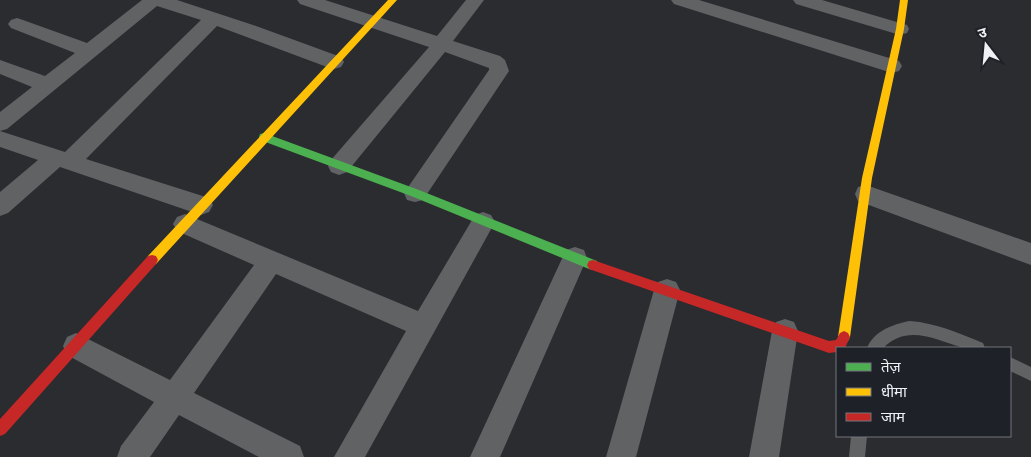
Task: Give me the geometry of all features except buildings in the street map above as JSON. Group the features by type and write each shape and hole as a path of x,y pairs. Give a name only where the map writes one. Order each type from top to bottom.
{"street":[{"path":"0,122 153,0"},
{"path":"159,0 334,62"},
{"path":"0,206 62,160 209,17 222,0"},
{"path":"0,429 201,205 393,0"},
{"path":"339,166 442,44 476,0"},
{"path":"680,0 732,8 892,66"},
{"path":"802,0 900,29"},
{"path":"264,137 415,193 574,258 785,332 829,346 840,345 850,306 868,178 900,29 904,0"},
{"path":"320,2 372,22 493,61 498,65 499,71 415,193"},
{"path":"17,24 89,51"},
{"path":"0,67 47,85"},
{"path":"0,139 201,205"},
{"path":"866,194 1031,254"},
{"path":"349,457 483,222"},
{"path":"185,224 423,326"},
{"path":"484,457 574,258"},
{"path":"132,457 271,261"},
{"path":"621,457 667,290"},
{"path":"764,457 785,332"},
{"path":"76,346 289,457"}],"lane":[{"path":"875,347 892,333 903,328 920,327 951,335 976,347"},
{"path":"1011,364 1031,374"},
{"path":"858,457 859,437"}],"traffic: fast":[{"path":"264,137 415,193 593,265"}],"traffic: slow":[{"path":"152,260 393,0"},
{"path":"844,337 867,178 900,29 904,0"}],"traffic: jam":[{"path":"0,429 152,260"},
{"path":"593,265 829,347 840,345 844,337"}]}
